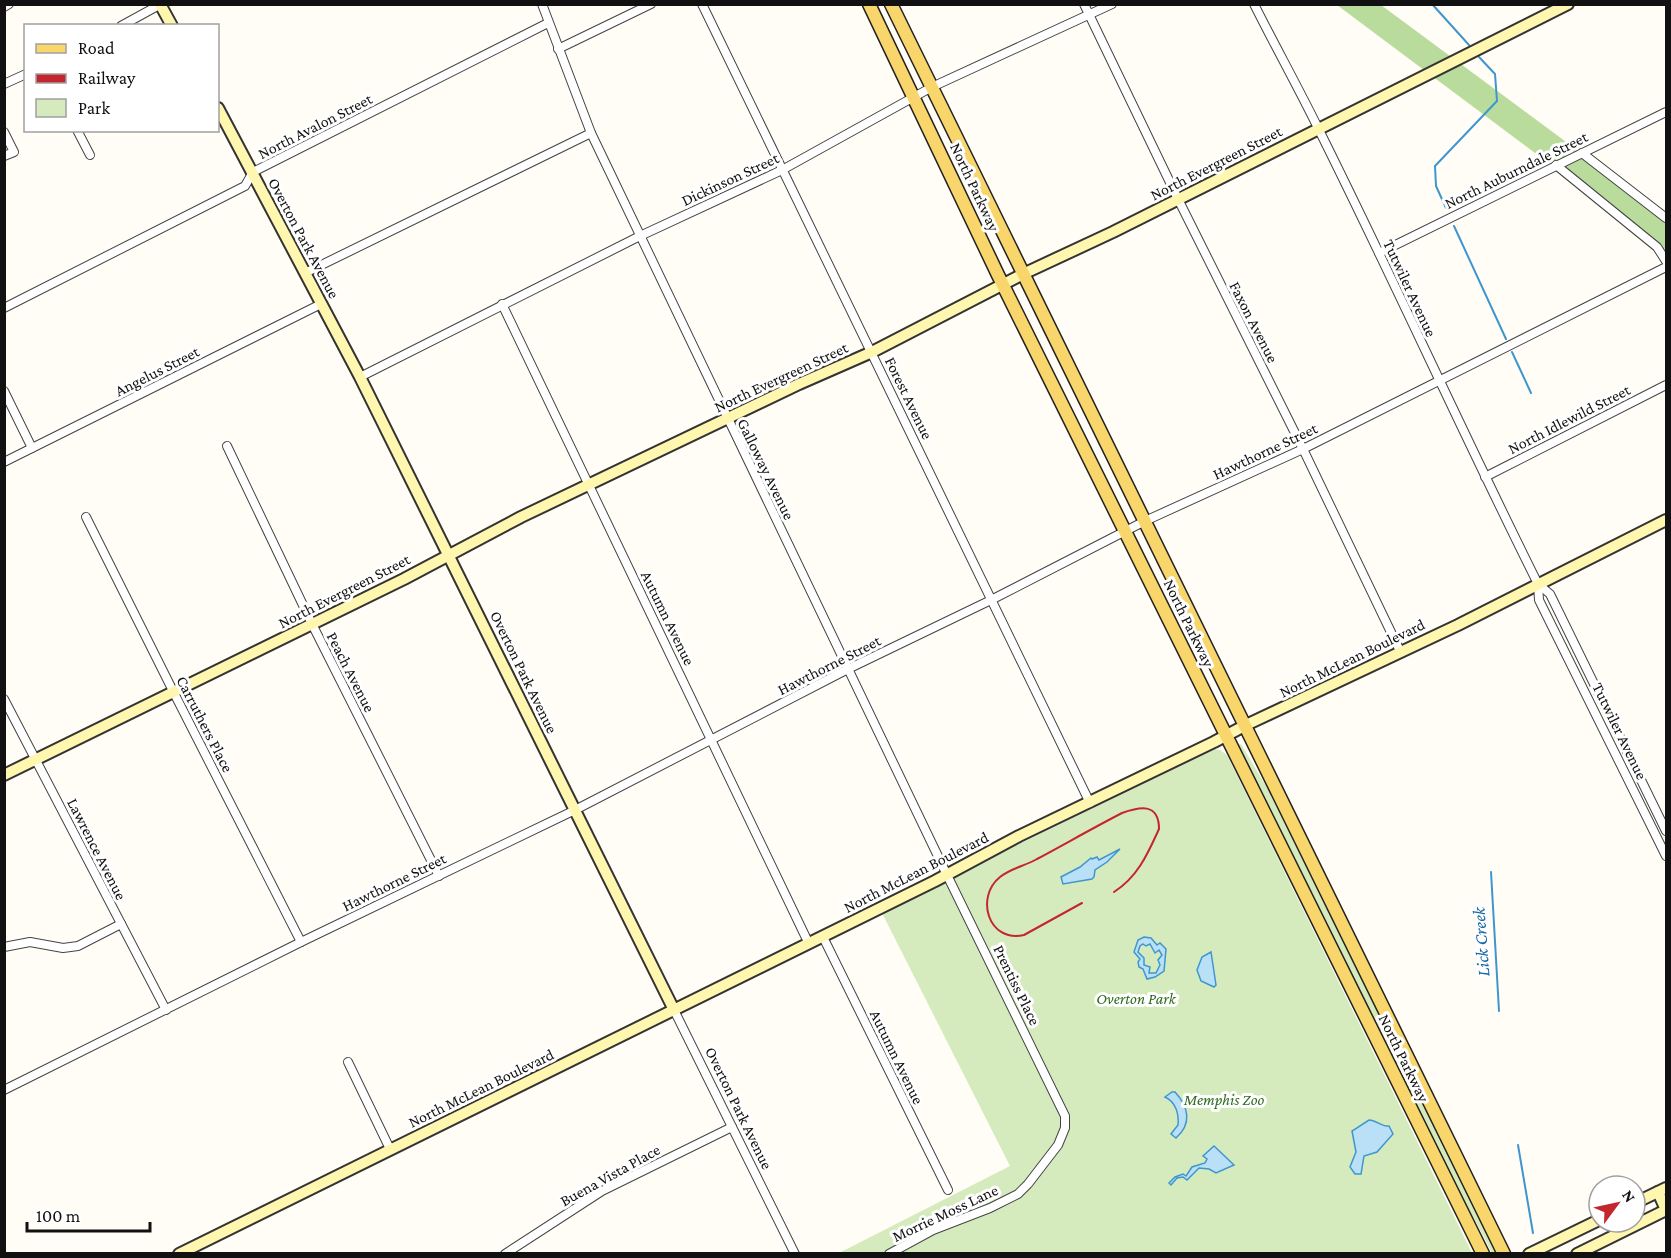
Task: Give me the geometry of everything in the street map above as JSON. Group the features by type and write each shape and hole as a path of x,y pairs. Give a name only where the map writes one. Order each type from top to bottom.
{"main road":[{"name":"North Parkway","path":"869,4 1003,285 1483,1254"},
{"name":"North Parkway","path":"891,4 1504,1254"}],"street":[{"path":"4,7 9,4"},
{"name":"Galloway Avenue","path":"542,4 591,133 947,875"},
{"path":"558,49 651,4"},
{"name":"Forest Avenue","path":"702,4 1089,803"},
{"name":"Faxon Avenue","path":"1084,4 1178,199 1303,448 1400,651"},
{"name":"Dickinson Street","path":"360,377 640,236 782,170 932,87 1112,4"},
{"name":"North Evergreen Street","path":"4,775 404,579 448,554 588,485 872,352 1023,274 1113,232 1569,4"},
{"path":"125,24 161,5 171,24"},
{"name":"Tutwiler Avenue","path":"1256,5 1538,584 1539,600 1666,856"},
{"name":"North Avalon Street","path":"4,308 245,186 253,172 548,24"},
{"path":"4,84 24,75"},
{"name":"Overton Park Avenue","path":"219,110 360,377 795,1254"},
{"name":"North Auburndale Street","path":"1378,253 1666,112"},
{"path":"4,132 14,152 4,156"},
{"path":"78,132 90,155"},
{"path":"305,273 591,133"},
{"path":"1582,153 1666,218"},
{"path":"1556,165 1657,247 1666,261"},
{"name":"Hawthorne Street","path":"4,1090 301,942 575,810 848,669 991,600 1145,521 1303,448 1666,267"},
{"name":"Angelus Street","path":"4,462 321,303"},
{"name":"Autumn Avenue","path":"502,304 809,944"},
{"name":"North Idlewild Street","path":"1485,477 1666,386"},
{"path":"4,391 32,448"},
{"name":"Peach Avenue","path":"227,446 312,624 439,876"},
{"name":"Carruthers Place","path":"86,517 301,942"},
{"name":"North McLean Boulevard","path":"179,1254 809,944 1019,836 1666,520"},
{"name":"Tutwiler Avenue","path":"1538,584 1550,594 1666,831"},
{"name":"Lawrence Avenue","path":"4,699 166,1010"},
{"path":"1601,724 1611,719"},
{"name":"Prentiss Place","path":"947,875 1063,1108"},
{"path":"4,947 30,942 63,948 78,946 121,924"},
{"name":"Autumn Avenue","path":"823,936 948,1190"},
{"path":"348,1062 390,1149"},
{"name":"Morrie Moss Lane","path":"889,1254 933,1230 990,1208 1023,1189 1058,1145 1065,1128 1063,1108"},
{"name":"Buena Vista Place","path":"505,1254 602,1191 732,1127"},
{"path":"1577,1254 1666,1210 1662,1190 1647,1197"},
{"path":"1529,1254 1587,1226"}],"green space":[{"path":"1337,5 1381,5 1666,216 1666,251"},
{"path":"1241,744 1273,798 1498,1253 1492,1253 1463,1203 1237,745"},
{"name":"Overton Park","path":"1215,749 1227,755 1472,1253 837,1254 1010,1166 881,911"}],"water":[{"path":"1120,849 1095,870 1092,879 1063,884 1061,877 1091,858 1097,857 1099,860"},
{"path":"1144,937 1151,938 1157,945 1160,943 1166,949 1164,971 1155,977 1147,979 1143,969 1139,967 1140,959 1134,952 1138,940","holes":["1143,944 1146,946 1150,944 1155,953 1159,950 1162,955 1158,960 1160,965 1156,973 1149,973 1150,967 1144,965 1144,958 1138,952 1140,946"]},
{"path":"1211,952 1216,985 1214,987 1201,981 1197,970 1202,957"},
{"path":"1172,1092 1180,1098 1187,1115 1185,1127 1176,1138 1171,1134 1178,1125 1177,1113 1172,1102 1165,1097"},
{"path":"1369,1120 1389,1126 1393,1134 1377,1152 1364,1156 1361,1174 1355,1174 1350,1167 1356,1152 1352,1131"},
{"path":"1214,1146 1234,1165 1216,1173 1209,1169 1199,1168 1187,1180 1183,1177 1177,1178 1171,1185 1169,1183 1175,1177 1183,1174 1186,1176 1192,1167 1205,1163 1207,1159 1203,1156"}],"waterway":[{"path":"1432,4 1469,45"},
{"path":"1446,208 1436,186 1435,166 1497,101 1495,74 1479,57"},
{"path":"1454,226 1506,339"},
{"path":"1512,352 1531,393"},
{"name":"Lick Creek","path":"1491,872 1499,1011"},
{"path":"1518,1145 1533,1233"}],"railway":[{"path":"1082,903 1024,935 1012,936 1002,932 994,925 989,917 987,906 992,886 1004,874 1122,813 1141,808 1152,810 1156,814 1159,829 1155,838 1136,872 1114,892"}],"park label":[{"name":"Memphis Zoo","path":"1224,1099"}]}
